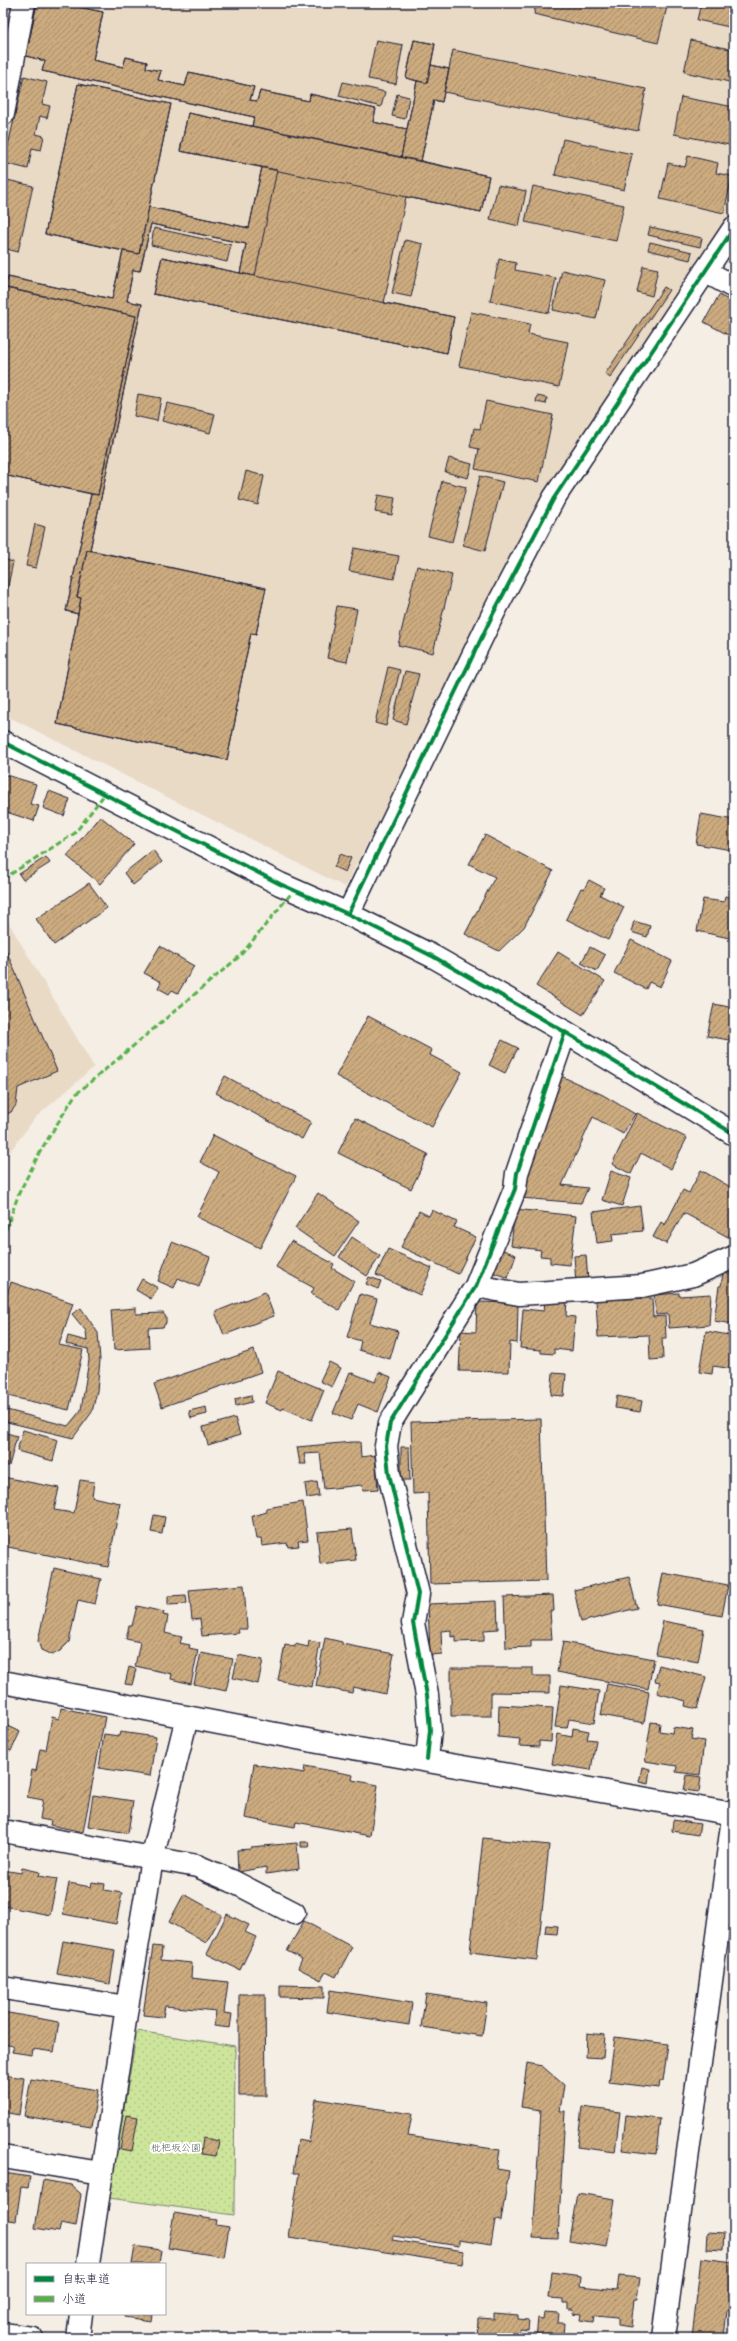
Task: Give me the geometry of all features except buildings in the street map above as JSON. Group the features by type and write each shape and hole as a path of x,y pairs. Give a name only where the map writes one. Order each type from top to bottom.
{"street":[{"path":"3,114 6,82 24,3"},
{"path":"348,914 501,598 554,498 734,228"},
{"path":"705,271 734,287"},
{"path":"3,742 280,884 348,914 434,957 565,1032 734,1134"},
{"path":"427,1759 430,1723 413,1623 418,1594 389,1474 386,1446 390,1423 476,1286 515,1189 517,1173 565,1032"},
{"path":"476,1286 519,1294 642,1286 693,1275 734,1257"},
{"path":"3,1682 318,1742 427,1759 734,1814"},
{"path":"88,2263 127,2008 152,1859 187,1717"},
{"path":"663,2338 734,1810"},
{"path":"3,1831 197,1866 232,1881 294,1913"},
{"path":"3,1988 127,2008"},
{"path":"3,2157 101,2173"},
{"path":"78,2338 81,2315"},
{"path":"3,2334 32,2338"}],"shaded area":[{"path":"33,3 734,3 734,215 552,482 345,887 3,714 3,157"},
{"path":"3,913 94,1067 35,1118 3,1161"}],"green space":[{"name":"枇杷坂公園","path":"137,2031 235,2046 234,2215 109,2198"}],"marked path":[{"path":"3,879 75,833 104,795"},
{"path":"3,1238 19,1193 41,1150 75,1095 240,956 294,890"}],"cycle path":[{"path":"348,914 494,612 554,498 734,228"},
{"path":"3,742 280,884 348,914 434,957 565,1032 734,1134"},
{"path":"427,1759 430,1730 427,1695 413,1623 418,1594 389,1474 386,1446 390,1423 476,1286 515,1189 517,1173 565,1032"}]}
